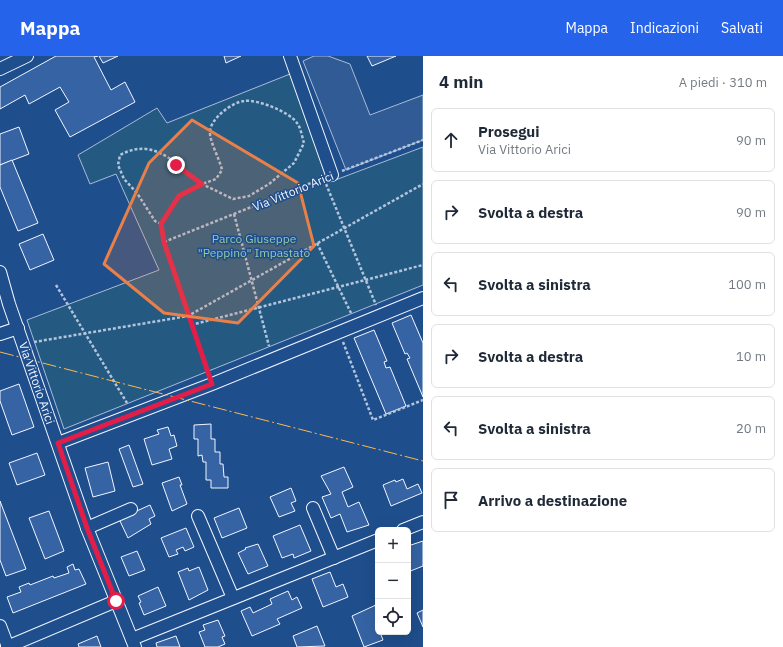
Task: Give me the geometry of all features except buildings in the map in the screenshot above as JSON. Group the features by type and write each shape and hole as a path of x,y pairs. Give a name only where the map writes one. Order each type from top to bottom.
{"street":[{"path":"0,69 27,56"},
{"path":"290,56 328,177"},
{"name":"Via Vittorio Arici","path":"0,272 22,342 87,528 133,643"},
{"path":"58,443 212,384 423,298"},
{"name":"Via Vittorio Arici","path":"0,334 18,328"},
{"path":"312,508 334,558"},
{"path":"87,528 131,509"},
{"path":"198,516 233,598"},
{"path":"410,527 423,522"},
{"path":"133,643 233,598 375,541"},
{"path":"0,626 8,647 116,601"}],"path":[{"path":"161,224 155,221 137,193 124,179 118,165 120,155 131,149 144,148 169,156 202,184 233,200 249,196 269,184 294,163 304,143 297,122 277,109 263,103 243,101 223,112 212,122 209,133 222,170 216,179 202,184 179,196 161,224 164,242 212,384"},
{"name":"Via Vittorio Arici","path":"164,242 423,140"},
{"path":"328,177 344,228 380,315"},
{"path":"22,342 85,334 188,316 423,184"},
{"path":"234,214 269,346"},
{"path":"317,243 351,313"},
{"path":"191,325 423,265"},
{"path":"56,285 134,414"},
{"path":"339,332 373,420 423,400"}],"highlighted area":[{"path":"192,120 298,183 314,246 238,323 164,313 104,264 149,163"}],"green space":[{"name":"Parco Giuseppe \"Peppino\" Impastato","path":"290,74 330,182 423,147 423,285 64,429 27,320 159,270 116,174 90,184 78,155 157,108 167,123"}],"shaded area":[{"path":"314,56 328,56 350,64 370,115 423,95 423,140 346,170 303,61"}],"power":[{"path":"0,352 423,461"}],"route":[{"path":"116,601 87,528 58,443 212,384 164,242 161,224 179,196 202,184 176,165"}]}
